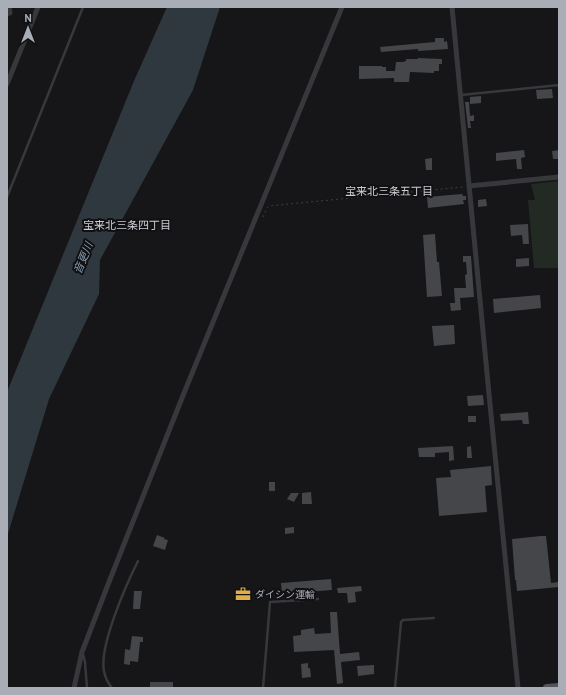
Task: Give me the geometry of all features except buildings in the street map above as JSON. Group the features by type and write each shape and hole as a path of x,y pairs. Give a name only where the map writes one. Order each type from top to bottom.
{"main road":[{"path":"547,688 559,687"}],"street":[{"path":"7,14 10,13 9,7"},
{"path":"7,84 38,7"},
{"path":"74,688 82,652 184,393 342,7"},
{"path":"452,7 518,688"},
{"path":"469,186 559,176"}],"lane":[{"path":"7,197 84,7"},
{"path":"460,95 559,85 559,89"},
{"path":"112,688 107,681 103,665 106,643 119,602 138,562"},
{"path":"263,688 270,602 318,600"},
{"path":"395,688 401,622 403,620 434,618"},
{"path":"82,652 85,662 87,688"}],"path":[{"path":"255,220 262,218 269,206 469,186"}],"shaded area":[{"path":"559,181 559,268 534,268 528,200 535,200 531,184"}],"water":[{"name":"音更川","path":"167,7 220,7 193,90 100,260 99,294 49,399 7,537 7,392 134,81"}],"place":[{"name":"ダイシン運輸","path":"243,594"}],"district":[{"name":"宝来北三条五丁目","path":"389,191"},
{"name":"宝来北三条四丁目","path":"127,225"}]}
